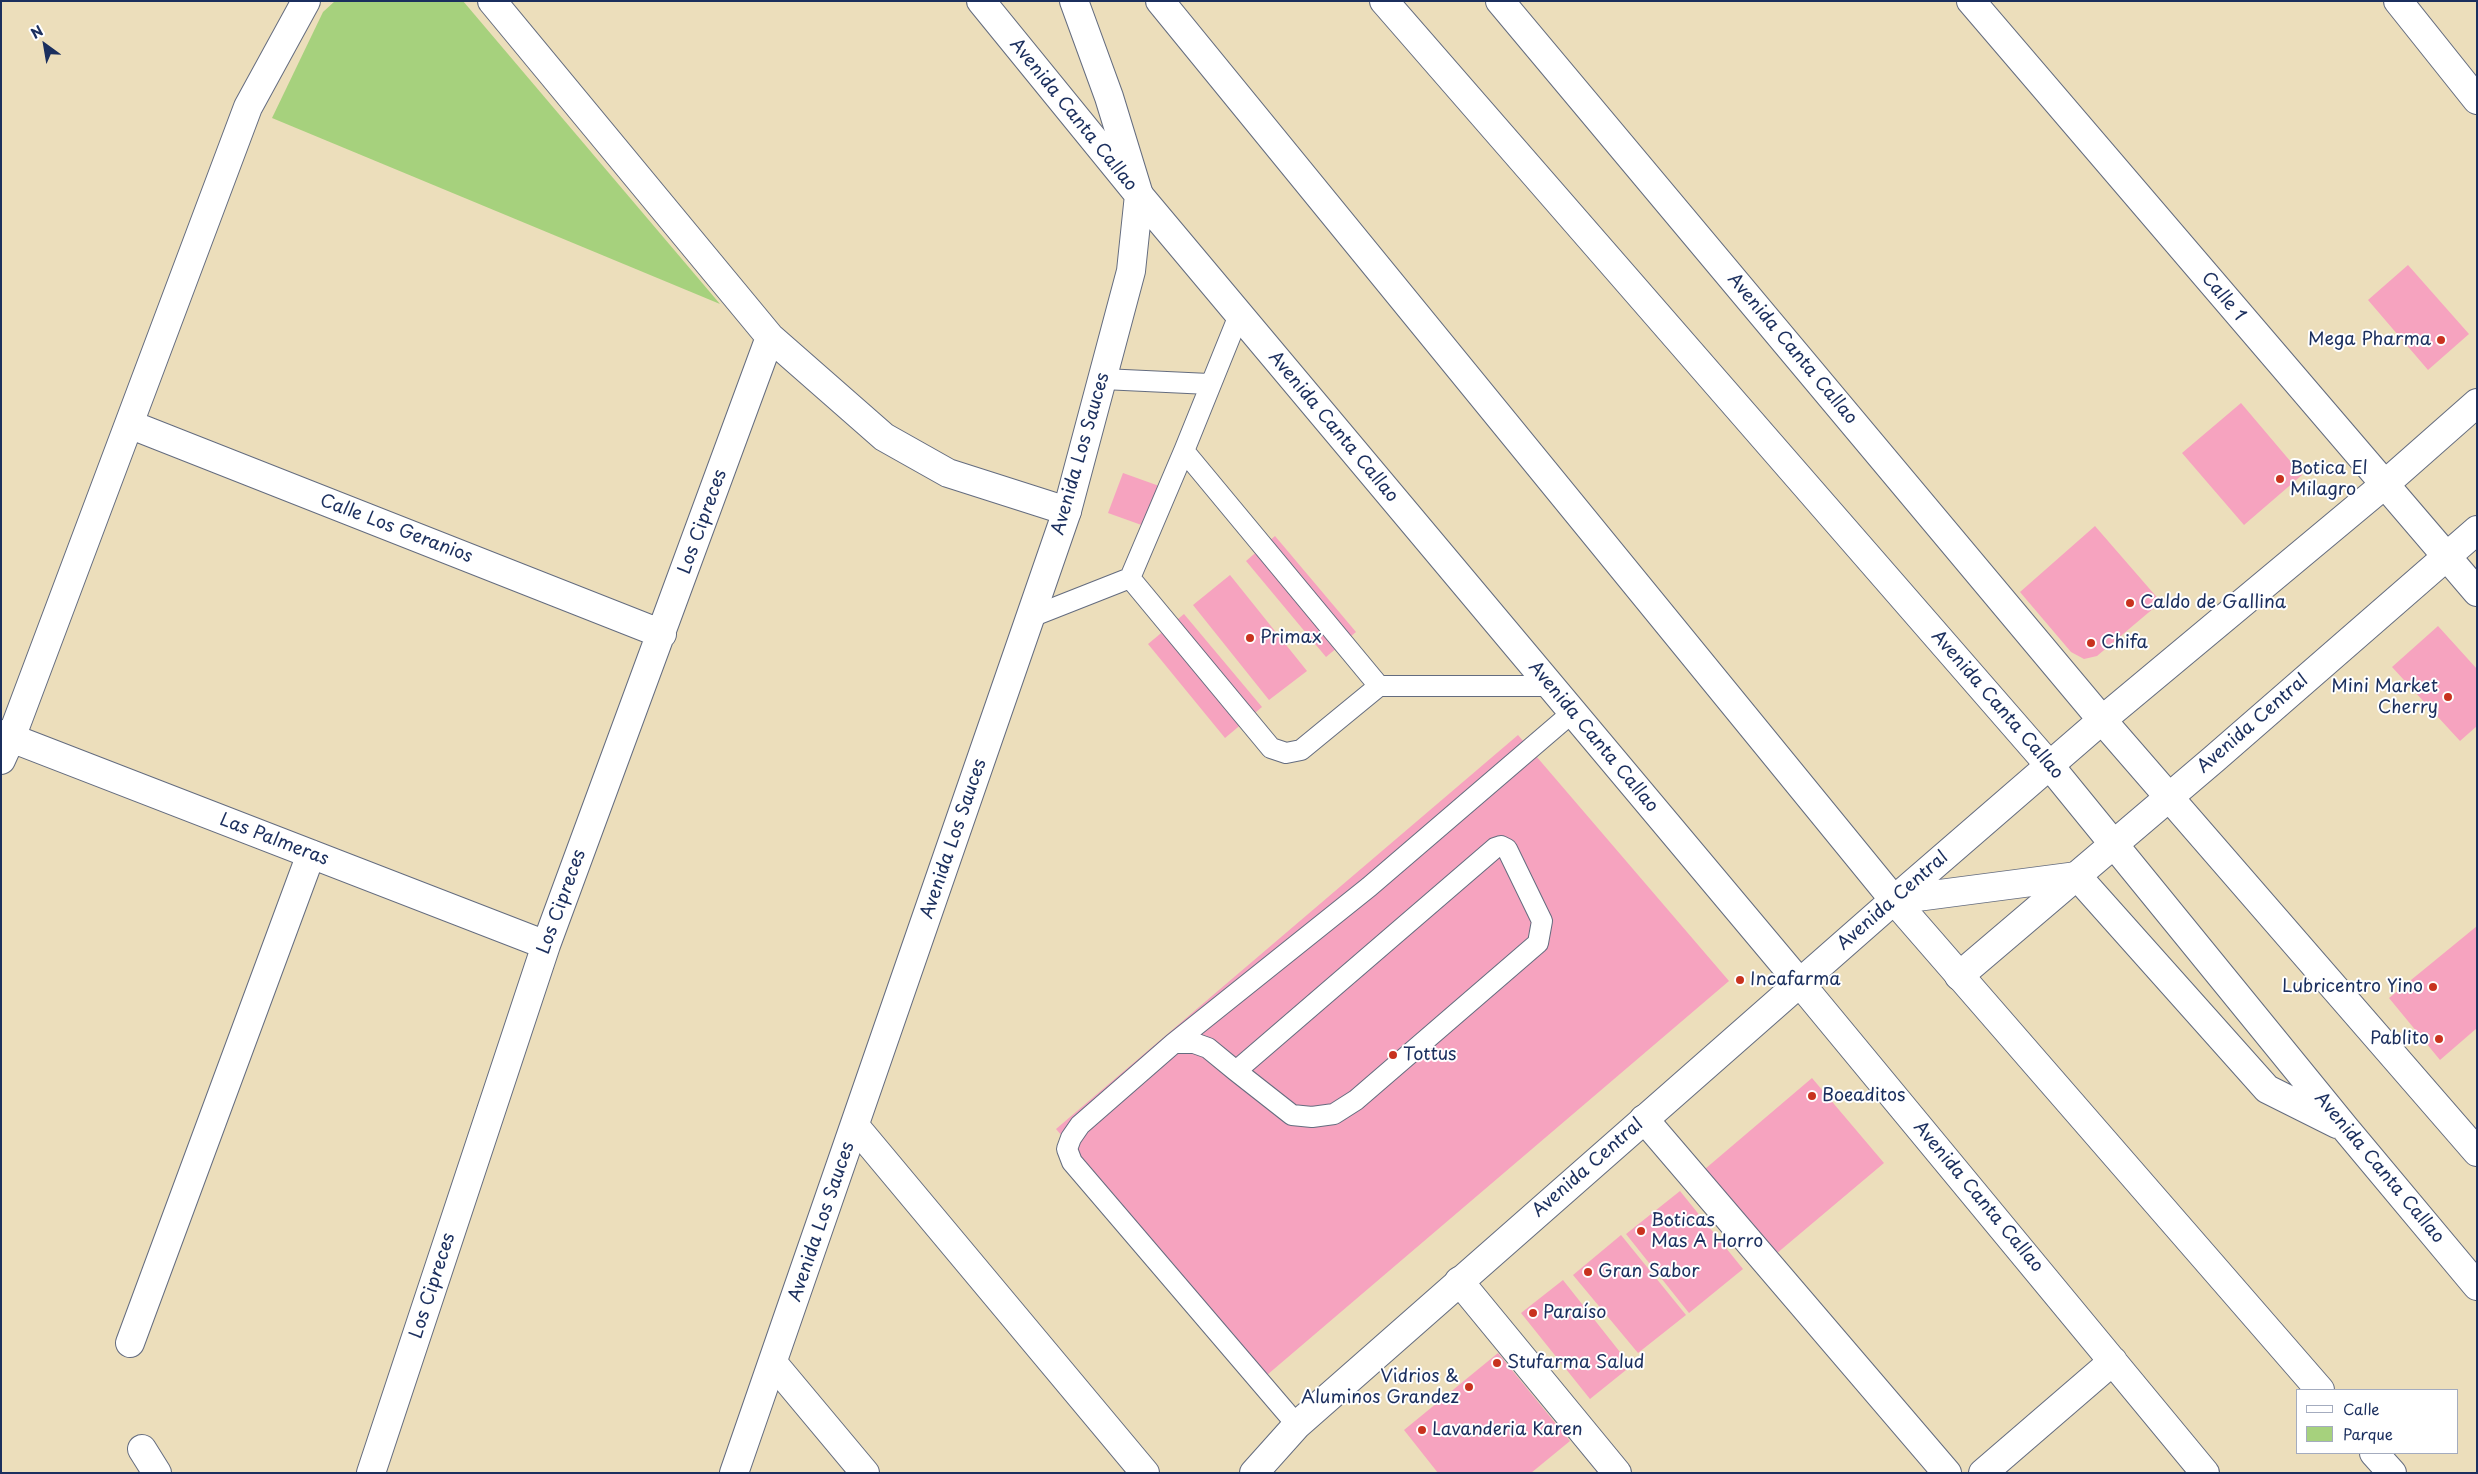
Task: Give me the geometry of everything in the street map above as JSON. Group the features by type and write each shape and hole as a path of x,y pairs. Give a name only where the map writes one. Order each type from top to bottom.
{"street":[{"path":"5,744 129,424 248,107 306,1"},
{"path":"492,1 770,337 884,437 948,473 1067,511"},
{"name":"Avenida Canta Callao","path":"981,1 1139,196 1799,982 2205,1473"},
{"path":"1074,1 1108,97 1139,196"},
{"path":"1160,1 1894,900 2319,1389"},
{"name":"Avenida Canta Callao","path":"1384,1 2050,766 2115,843 2345,1128 2477,1286"},
{"name":"Avenida Canta Callao","path":"1500,1 2102,720 2477,1152"},
{"name":"Calle 1","path":"1971,1 2477,592"},
{"path":"2409,7 2477,100"},
{"name":"Avenida Los Sauces","path":"734,1473 1067,511 1131,271 1139,196"},
{"name":"Los Cipreces","path":"371,1473 546,944 662,634 770,337"},
{"name":"Avenida Central","path":"1254,1473 1297,1425 1799,982 2102,720 2384,485 2477,403"},
{"name":"Calle Los Geranios","path":"129,424 662,634"},
{"name":"Avenida Central","path":"1959,976 2477,530"},
{"name":"Las Palmeras","path":"5,744 311,854 546,944"},
{"path":"130,1343 311,854"},
{"path":"1894,900 2077,876 2267,1089 2345,1128"},
{"path":"1644,1119 1947,1473"},
{"path":"855,1126 1144,1473"},
{"path":"1459,1282 1617,1473"},
{"path":"1983,1473 2113,1360"},
{"path":"773,1363 865,1473"},
{"path":"142,1449 157,1473"},
{"path":"2375,1454 2392,1473"}],"lane":[{"path":"1031,617 1130,578 1239,315"},
{"path":"1103,379 1209,384"},
{"path":"1184,451 1379,686"},
{"path":"1130,578 1270,748 1286,753 1301,750 1379,686 1550,686"},
{"path":"1297,1425 1072,1162 1068,1149 1080,1125 1174,1043 1369,887 1573,712"},
{"path":"1174,1043 1194,1042 1208,1048 1292,1115 1312,1117 1334,1114 1356,1100 1538,943 1542,920 1507,849 1500,846 1495,848 1236,1070"}],"green space":[{"path":"335,1 463,1 720,304 272,118 323,12"}],"building":[{"path":"2408,265 2469,334 2428,370 2368,300"},
{"path":"2241,403 2302,475 2244,525 2182,453"},
{"path":"1123,473 1162,487 1147,527 1108,513"},
{"path":"2095,526 2161,602 2097,656 2084,659 2071,652 2020,592"},
{"name":"Primax","path":"1275,536 1356,632 1326,657 1246,561"},
{"name":"Primax","path":"1230,575 1307,671 1269,700 1193,605"},
{"name":"Primax","path":"1184,614 1262,707 1225,738 1148,644"},
{"name":"Mini Market Cherry","path":"2438,626 2477,669 2477,726 2460,741 2392,667"},
{"name":"Tottus","path":"1518,735 1729,981 1267,1375 1056,1129"},
{"path":"2477,926 2477,1028 2440,1060 2389,998"},
{"path":"1812,1078 1884,1163 1776,1254 1705,1169"},
{"path":"1680,1191 1743,1269 1689,1313 1626,1234"},
{"path":"1621,1235 1686,1315 1638,1353 1573,1275"},
{"path":"1563,1280 1631,1366 1590,1399 1521,1313"},
{"path":"1498,1353 1570,1441 1531,1473 1438,1473 1404,1430"}],"place":[{"name":"Mega Pharma","path":"2441,340"},
{"name":"Botica El Milagro","path":"2280,479"},
{"name":"Caldo de Gallina","path":"2130,603"},
{"name":"Primax","path":"1250,638"},
{"name":"Chifa","path":"2091,643"},
{"name":"Mini Market Cherry","path":"2448,697"},
{"name":"Incafarma","path":"1740,980"},
{"name":"Lubricentro Yino","path":"2433,987"},
{"name":"Pablito","path":"2439,1039"},
{"name":"Tottus","path":"1393,1055"},
{"name":"Boeaditos","path":"1812,1096"},
{"name":"Boticas Mas A Horro","path":"1641,1231"},
{"name":"Gran Sabor","path":"1588,1272"},
{"name":"Paraíso","path":"1533,1313"},
{"name":"Stufarma Salud","path":"1497,1363"},
{"name":"Vidrios & Aluminos Grandez","path":"1469,1387"},
{"name":"Lavanderia Karen","path":"1422,1430"}]}
